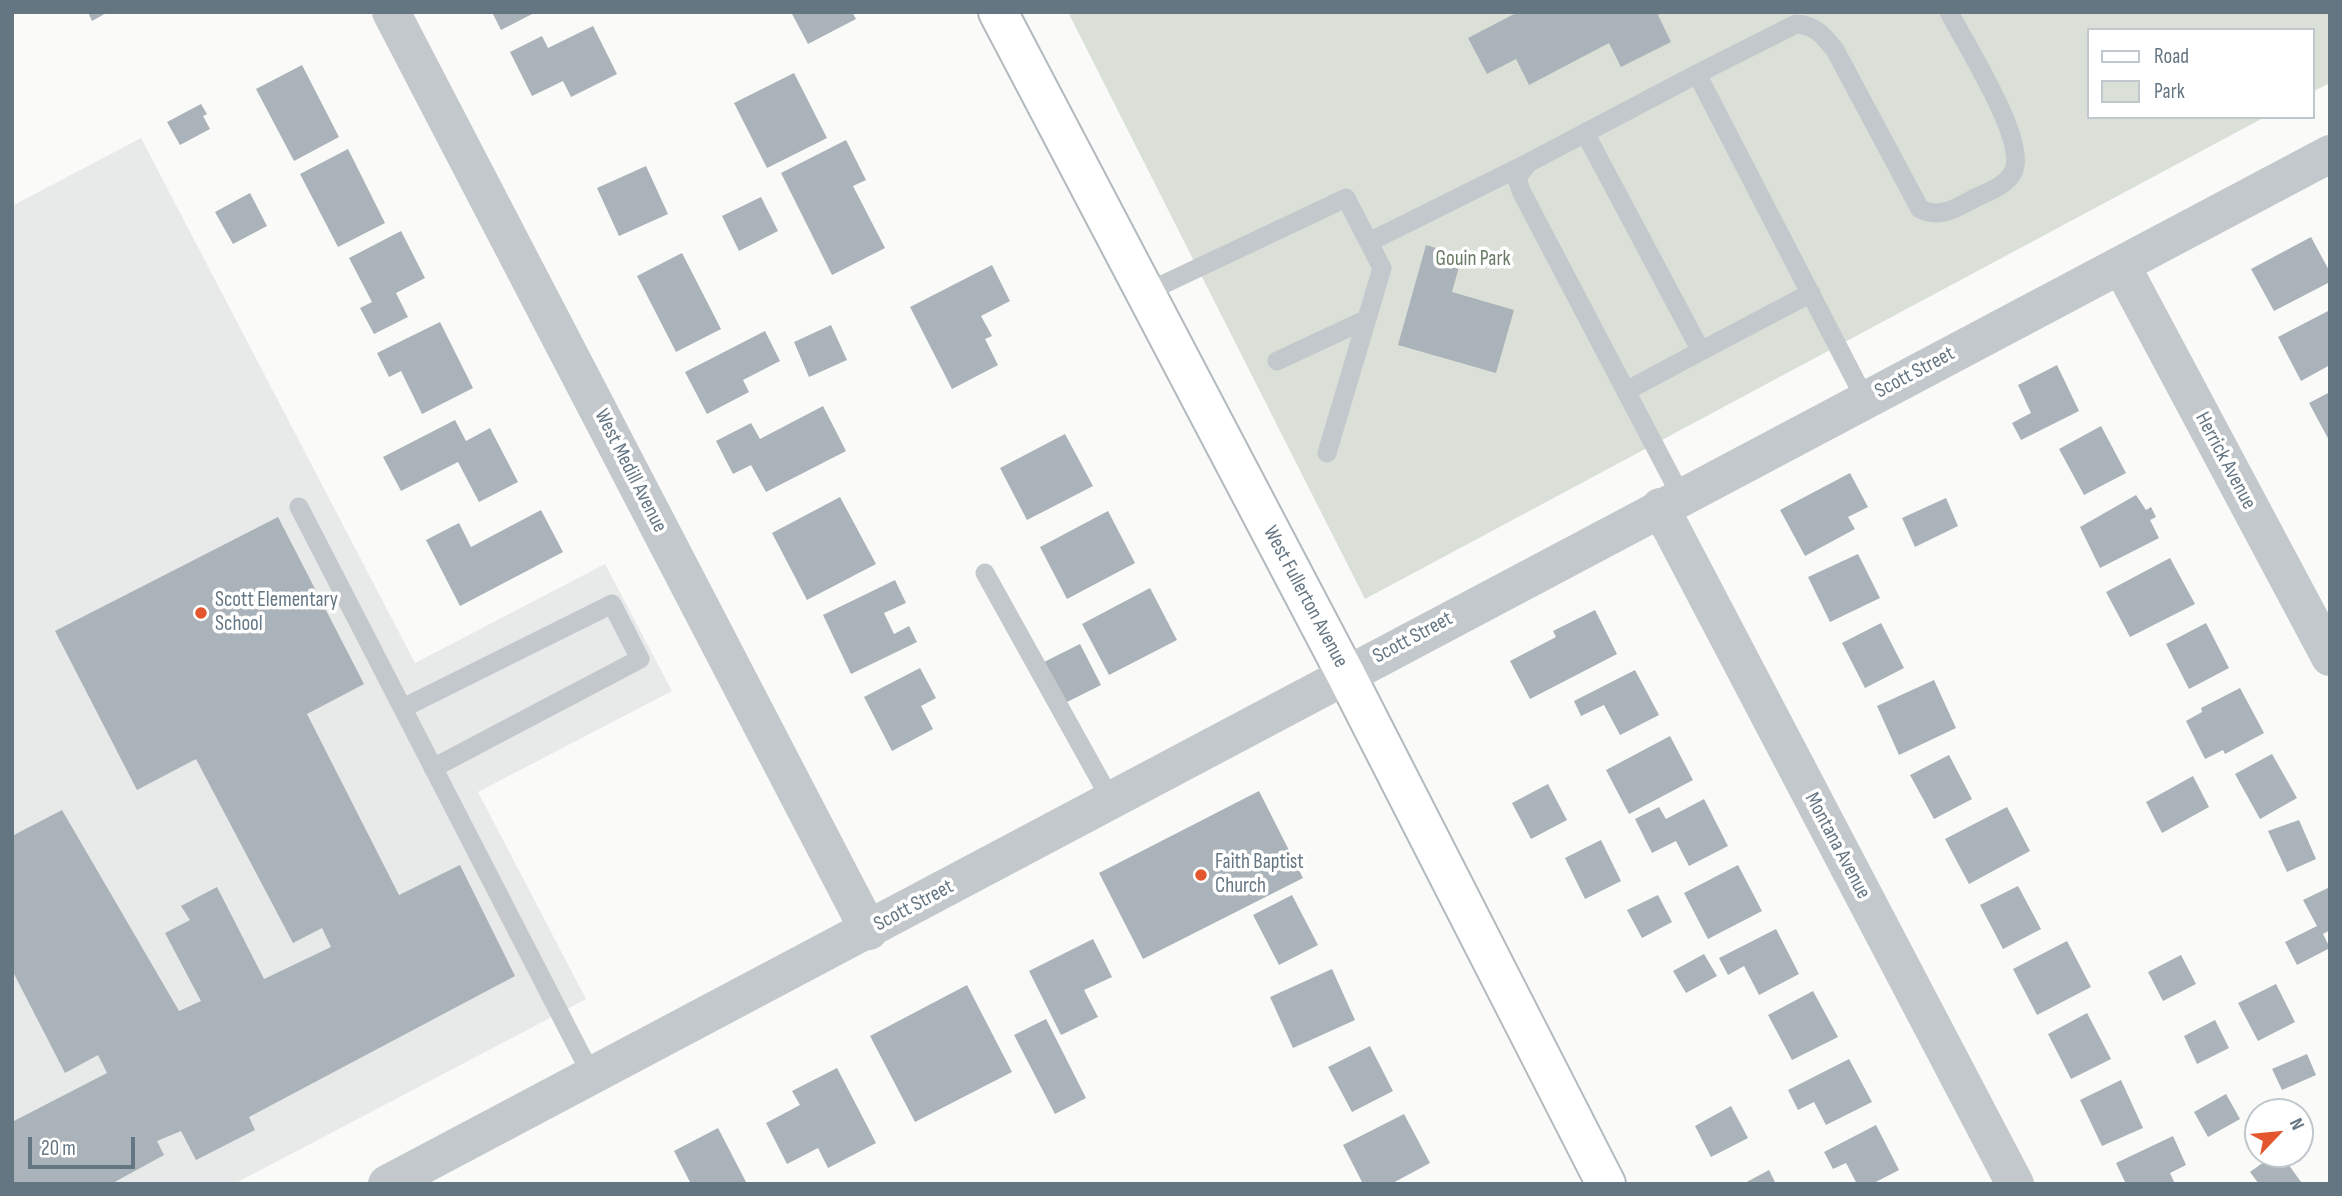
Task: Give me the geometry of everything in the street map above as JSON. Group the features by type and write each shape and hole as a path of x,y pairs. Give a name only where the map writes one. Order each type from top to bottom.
{"street":[{"name":"West Medill Avenue","path":"391,12 869,931"},
{"name":"West Fullerton Avenue","path":"998,12 1345,673 1606,1184"},
{"name":"Scott Street","path":"387,1184 869,931 1345,673 2330,154"},
{"name":"Herrick Avenue","path":"2121,265 2330,657"},
{"name":"Montana Avenue","path":"1670,502 2015,1184"}],"lane":[{"path":"1369,242 1523,170 1585,133 1796,24 1810,25 1822,34 1835,50 1920,209 1933,215 1944,213 2002,185 2014,170 2015,152 2010,126 1948,12"},
{"path":"1698,74 1865,399"},
{"path":"1585,133 1700,351"},
{"path":"1523,170 1521,191 1626,391 1670,502"},
{"path":"1145,293 1346,198 1382,268 1326,453"},
{"path":"1626,391 1811,293"},
{"path":"1277,361 1367,319"},
{"path":"299,508 592,1076"},
{"path":"985,573 1111,800"},
{"path":"403,708 612,604 635,648 640,659 433,768"}],"shaded area":[{"name":"Scott Elementary School","path":"141,138 415,663 605,564 672,691 478,792 586,999 234,1184 12,1184 12,206"}],"green space":[{"name":"Gouin Park","path":"1068,12 2330,12 2330,83 2314,91 2314,28 2086,28 2086,119 2261,119 1365,599"}],"building":[{"path":"88,12 108,12 92,21"},
{"path":"492,12 536,12 501,30"},
{"path":"791,12 852,12 856,19 808,44"},
{"path":"1518,12 1663,12 1658,15 1671,42 1621,67 1609,43 1529,85 1516,59 1487,74 1468,38"},
{"path":"593,26 617,74 571,97 563,81 532,96 510,52 542,36 548,48"},
{"path":"302,65 339,137 294,161 256,89"},
{"path":"794,73 827,138 767,168 734,103"},
{"path":"201,104 207,114 203,116 210,129 180,145 167,122"},
{"path":"846,140 866,180 853,186 885,248 832,275 781,173"},
{"path":"348,149 385,223 338,247 300,174"},
{"path":"646,166 668,214 619,236 597,188"},
{"path":"250,193 267,226 233,244 215,212"},
{"path":"761,197 778,231 739,251 722,216"},
{"path":"401,231 425,278 396,293 408,317 374,334 360,308 372,302 349,258"},
{"path":"2311,237 2330,272 2330,282 2274,311 2251,269"},
{"path":"1426,245 1462,256 1452,292 1514,310 1496,373 1398,345"},
{"path":"682,253 721,329 676,352 637,276"},
{"path":"992,265 1010,301 981,316 992,336 985,339 998,365 952,389 910,307"},
{"path":"2330,310 2330,365 2301,381 2278,337"},
{"path":"440,322 473,388 422,414 401,371 389,377 377,353"},
{"path":"831,325 847,360 809,377 794,342"},
{"path":"765,331 780,361 743,380 749,392 707,414 685,372"},
{"path":"2057,365 2079,411 2021,440 2012,423 2031,413 2018,385"},
{"path":"2330,392 2330,442 2309,403"},
{"path":"823,406 846,451 766,492 751,465 733,474 716,441 751,423 760,439"},
{"path":"455,420 466,441 490,428 518,482 479,502 458,462 401,491 383,457"},
{"path":"2101,426 2126,473 2084,495 2059,449"},
{"path":"1065,434 1093,486 1027,520 1000,468"},
{"path":"1850,473 1868,507 1848,517 1855,529 1805,556 1780,510"},
{"path":"2136,495 2146,510 2151,507 2156,517 2150,520 2159,538 2100,568 2080,527"},
{"path":"840,497 876,564 807,600 772,533"},
{"path":"1946,498 1958,526 1915,547 1902,518"},
{"path":"541,510 563,552 460,606 426,540 459,523 471,547"},
{"path":"1108,511 1135,563 1067,599 1040,547"},
{"path":"278,517 364,684 307,714 399,895 460,865 515,976 249,1117 255,1130 196,1160 181,1131 157,1141 164,1155 111,1184 12,1184 12,1122 107,1073 98,1055 65,1073 12,970 12,836 62,810 179,1011 201,1001 165,933 190,920 181,906 217,887 264,979 331,947 322,928 293,943 196,759 137,790 55,631"},
{"path":"1858,554 1880,598 1830,622 1808,577"},
{"path":"2170,558 2195,604 2130,637 2106,592"},
{"path":"895,580 906,603 884,613 894,634 909,626 917,642 851,674 823,615"},
{"path":"1150,588 1177,640 1109,675 1082,624"},
{"path":"1595,610 1617,654 1530,699 1510,661 1556,637 1553,631"},
{"path":"1881,623 1904,668 1865,688 1842,643"},
{"path":"2206,623 2229,668 2189,689 2166,644"},
{"path":"1080,644 1101,685 1065,703 1044,662"},
{"path":"920,668 936,698 921,706 933,729 892,751 864,697"},
{"path":"1635,670 1659,715 1620,735 1604,705 1581,716 1574,701"},
{"path":"1934,680 1956,728 1899,755 1877,706"},
{"path":"2240,688 2264,733 2225,754 2223,750 2205,759 2186,721 2202,712 2201,708"},
{"path":"1670,736 1693,780 1629,814 1606,770"},
{"path":"2272,754 2297,798 2260,819 2235,774"},
{"path":"1949,755 1972,799 1934,819 1910,775"},
{"path":"2193,776 2209,807 2162,833 2146,802"},
{"path":"1548,784 1567,820 1531,839 1512,803"},
{"name":"Faith Baptist Church","path":"1259,791 1303,878 1143,959 1099,873"},
{"path":"1704,799 1728,846 1689,866 1676,841 1652,853 1635,819 1659,807 1666,819"},
{"path":"2007,807 2030,851 1969,884 1945,839"},
{"path":"2299,820 2316,859 2287,872 2268,831"},
{"path":"1601,840 1621,881 1585,899 1565,858"},
{"path":"1738,865 1762,911 1708,939 1684,893"},
{"path":"2018,886 2041,929 2003,949 1980,905"},
{"path":"2330,887 2330,930 2323,934 2330,948 2297,965 2285,942 2317,926 2303,900"},
{"path":"1292,895 1318,945 1279,965 1253,915"},
{"path":"1658,895 1672,922 1642,938 1627,910"},
{"path":"1776,929 1799,974 1759,995 1744,966 1728,975 1719,958"},
{"path":"1093,939 1112,977 1084,990 1098,1017 1061,1035 1029,971"},
{"path":"2067,941 2091,987 2037,1015 2013,969"},
{"path":"1704,954 1717,976 1686,993 1673,971"},
{"path":"2181,955 2196,984 2163,1001 2148,972"},
{"path":"1332,969 1355,1020 1293,1048 1270,997"},
{"path":"2276,984 2295,1022 2258,1041 2238,1003"},
{"path":"967,985 1012,1072 915,1122 870,1036"},
{"path":"1813,991 1838,1037 1792,1060 1768,1015"},
{"path":"2087,1013 2111,1059 2071,1079 2048,1034"},
{"path":"1046,1019 1086,1098 1055,1114 1014,1035"},
{"path":"2215,1020 2229,1048 2197,1064 2184,1036"},
{"path":"1370,1046 1393,1091 1352,1112 1328,1067"},
{"path":"2307,1054 2316,1075 2282,1090 2272,1069"},
{"path":"1849,1059 1872,1102 1826,1125 1814,1102 1798,1110 1788,1090"},
{"path":"837,1068 876,1143 828,1168 818,1148 787,1164 766,1123 800,1105 792,1091"},
{"path":"2121,1080 2143,1128 2102,1146 2080,1100"},
{"path":"2226,1094 2240,1119 2208,1137 2194,1112"},
{"path":"1731,1106 1748,1138 1711,1157 1695,1126"},
{"path":"1404,1114 1430,1163 1391,1184 1363,1184 1343,1145"},
{"path":"1876,1125 1899,1170 1872,1184 1857,1184 1846,1163 1833,1169 1824,1152"},
{"path":"718,1128 746,1182 691,1184 674,1151"},
{"path":"2173,1136 2186,1165 2170,1173 2175,1184 2126,1184 2116,1163"},
{"path":"2256,1168 2291,1168 2301,1182 2259,1184 2250,1172"},
{"path":"1769,1170 1776,1184 1743,1184"}],"place":[{"name":"Scott Elementary School","path":"201,613"},
{"name":"Faith Baptist Church","path":"1201,875"}]}
